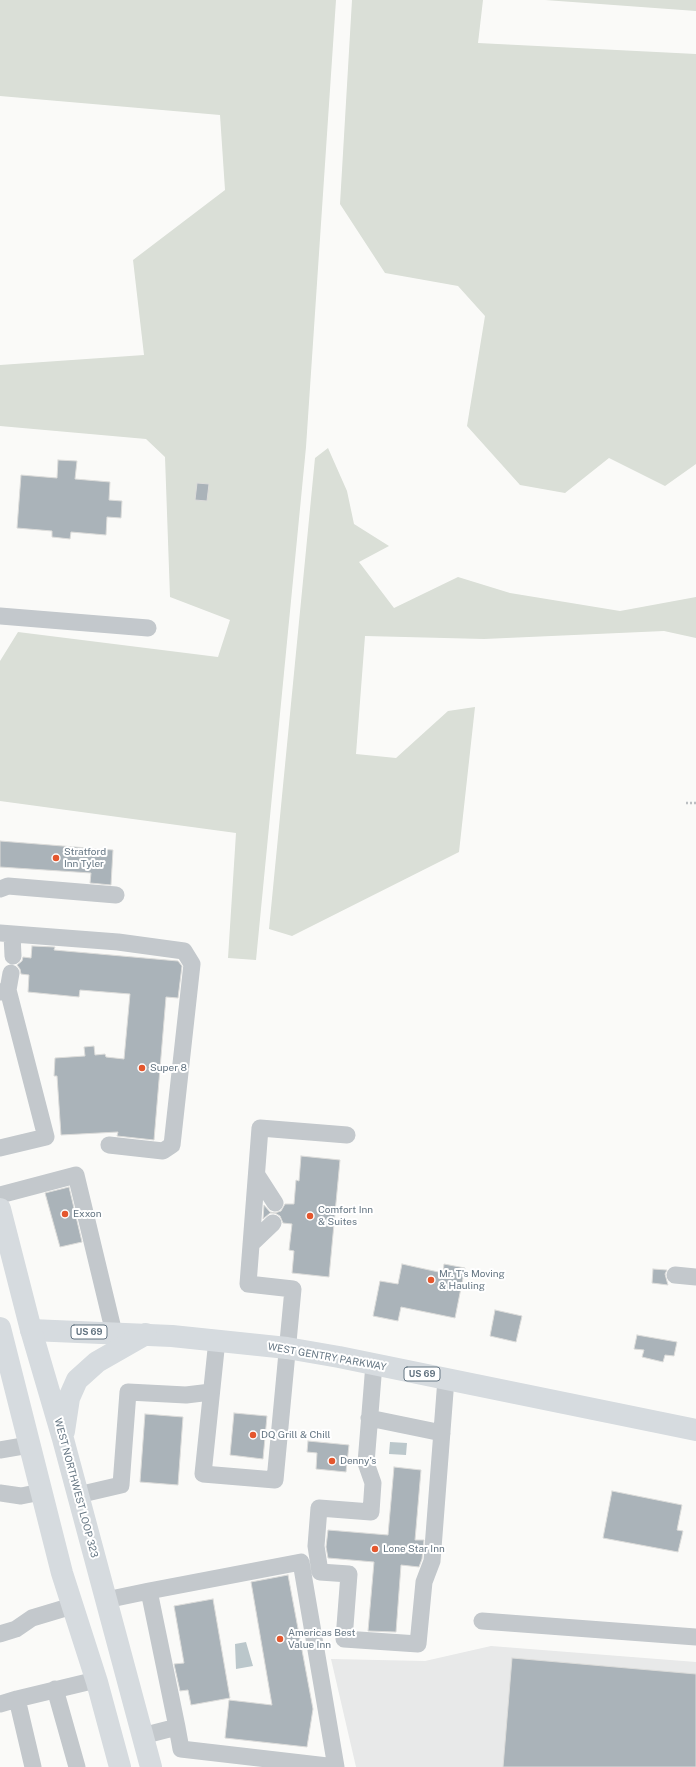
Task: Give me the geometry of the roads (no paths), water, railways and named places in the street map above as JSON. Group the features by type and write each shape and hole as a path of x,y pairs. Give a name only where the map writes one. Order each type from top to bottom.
{"main road":[{"name":"WEST NORTHWEST LOOP 323","path":"0,1209 31,1330 63,1438 150,1767"},
{"name":"WEST GENTRY PARKWAY","path":"0,1331 31,1330 146,1334 287,1348 374,1364 696,1430"},
{"path":"0,1331 62,1574 96,1680 120,1767"},
{"path":"63,1438 69,1398 77,1380 97,1362 146,1334"}],"lane":[{"path":"0,616 148,628"},
{"path":"0,889 8,886 116,895"},
{"path":"13,956 6,934 118,942 184,951 192,964 172,1145 163,1152 109,1145"},
{"path":"0,1148 46,1137 6,985"},
{"path":"217,1340 203,1474 274,1480 292,1289 248,1284 260,1128 348,1135"},
{"path":"0,1196 76,1175 114,1333"},
{"path":"257,1175 275,1203"},
{"path":"251,1244 273,1222"},
{"path":"675,1276 696,1277"},
{"path":"374,1364 366,1463 374,1483 371,1512 319,1508 316,1546 320,1572 349,1574 344,1639 418,1644 424,1582 432,1561 446,1379"},
{"path":"78,1495 121,1485 128,1392 186,1395 211,1392"},
{"path":"369,1418 442,1433"},
{"path":"0,1450 29,1444"},
{"path":"0,1493 21,1496 41,1492"},
{"path":"106,1600 149,1591 301,1562 336,1767 181,1749 149,1591"},
{"path":"0,1634 16,1630 32,1618 72,1606"},
{"path":"482,1621 696,1637"},
{"path":"0,1704 55,1689 96,1680"},
{"path":"55,1689 77,1767"},
{"path":"16,1699 33,1767"},
{"path":"142,1736 177,1728"}],"place":[{"name":"Stratford Inn Tyler","path":"56,858"},
{"name":"Super 8","path":"142,1068"},
{"name":"Exxon","path":"65,1214"},
{"name":"Comfort Inn & Suites","path":"310,1216"},
{"name":"Mr. T's Moving & Hauling","path":"431,1280"},
{"name":"DQ Grill & Chill","path":"253,1435"},
{"name":"Denny's","path":"332,1461"},
{"name":"Lone Star Inn","path":"375,1549"},
{"name":"Americas Best Value Inn","path":"280,1639"}]}
